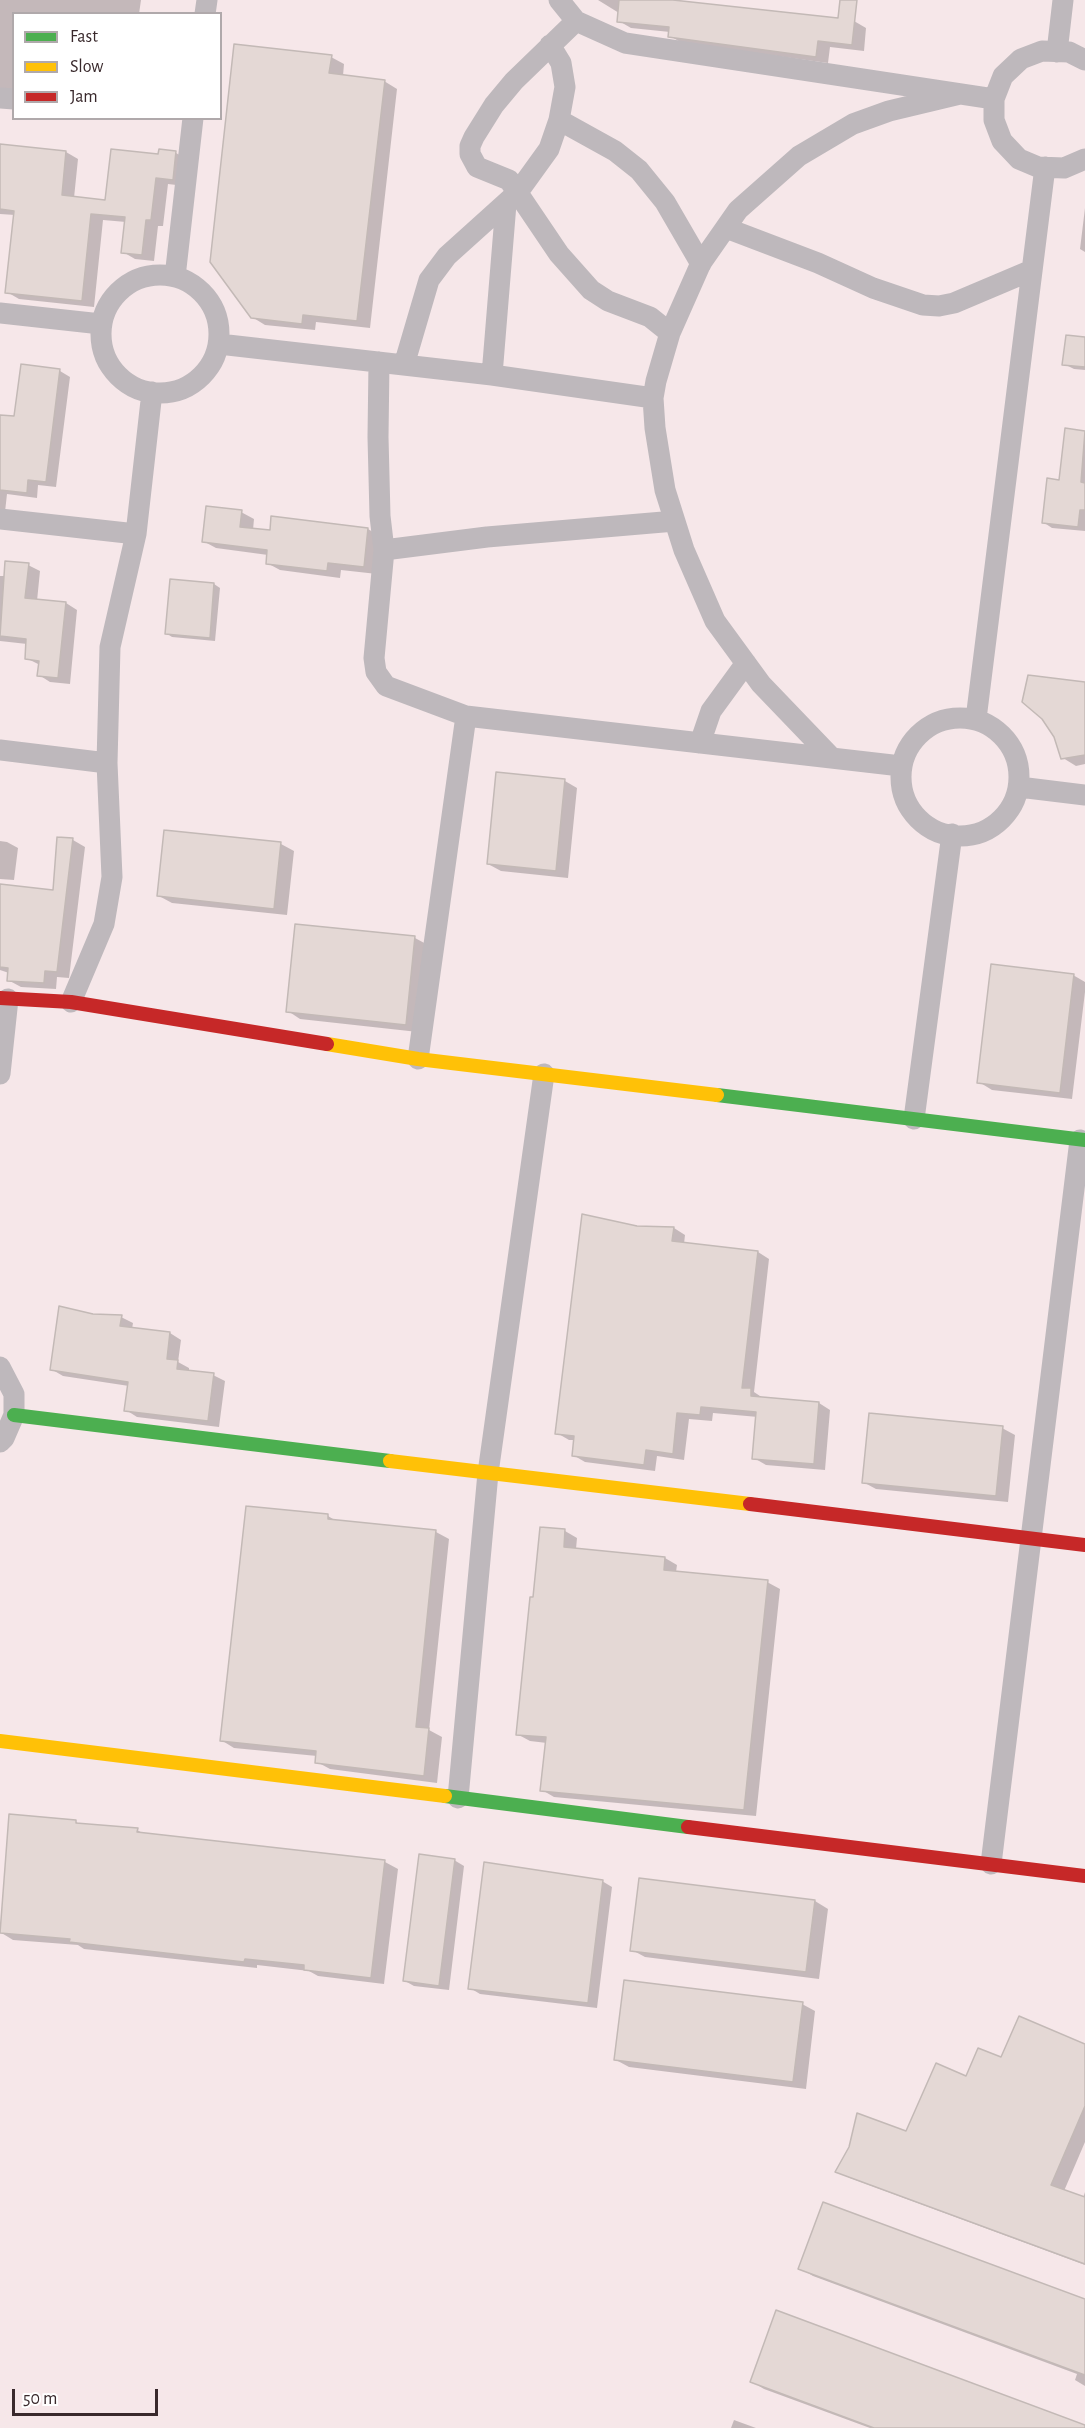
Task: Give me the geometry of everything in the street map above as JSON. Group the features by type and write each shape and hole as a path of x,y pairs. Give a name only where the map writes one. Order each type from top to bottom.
{"street":[{"path":"559,0 576,21 625,43 994,99"},
{"path":"1058,52 1063,0"},
{"path":"492,375 512,198 509,180 500,174 477,166 472,160 470,146 494,105 514,81 576,21"},
{"path":"404,365 429,280 447,256 512,198 549,150 564,100 564,77 561,63 550,45"},
{"path":"1085,60 1069,52 1042,51 1021,59 1004,76 994,99 994,120 1002,141 1019,159 1038,167 1064,168 1085,159"},
{"path":"832,758 761,684 715,621 684,550 665,490 655,428 653,398 670,333 701,264 738,210 799,156 853,124 889,111 960,94"},
{"path":"176,277 188,120"},
{"path":"559,120 615,151 639,170 665,202 701,264"},
{"path":"976,719 1045,167"},
{"path":"512,198 591,290 608,301 650,317 670,333"},
{"path":"726,228 818,263 873,288 923,305 939,306 954,303 1032,270"},
{"path":"149,276 176,277 194,285 209,300 218,323 219,344 209,368 192,385 171,393 145,392 126,383 109,365 101,345 101,324 110,301 128,284 149,276"},
{"path":"0,313 101,324"},
{"path":"219,344 492,375 653,398"},
{"path":"379,362 380,516 384,550 376,616 374,658 376,672 386,686 466,716 901,766"},
{"path":"71,1002 104,924 112,877 106,763 110,647 136,534 153,392"},
{"path":"0,519 136,534"},
{"path":"384,550 487,537 675,521"},
{"path":"700,743 711,711 746,663"},
{"path":"418,1059 466,716"},
{"path":"949,718 976,719 994,728 1009,742 1019,766 1019,787 1009,810 992,827 971,835 945,834 926,826 909,808 901,788 901,766 910,743 928,726 949,718"},
{"path":"0,750 106,763"},
{"path":"1019,787 1085,795"},
{"path":"914,1119 952,834"},
{"path":"0,1074 4,999 71,1002 418,1059 1082,1140 991,1864"},
{"path":"458,1798 488,1473 544,1074"},
{"path":"0,1367 14,1394 14,1414 0,1442"},
{"path":"14,1414 1085,1545"},
{"path":"0,1741 1085,1876"}],"shaded area":[{"path":"0,0 1085,0 1085,2428 0,2428"}],"building":[{"path":"619,0 673,0 838,18 840,0 857,0 852,45 818,41 816,57 668,37 669,27 617,22"},
{"path":"234,44 332,55 329,73 385,80 357,321 303,315 302,324 251,318 210,262"},
{"path":"0,144 66,151 62,195 105,200 111,149 158,154 159,149 176,151 173,180 156,178 151,220 146,220 142,255 121,253 125,217 91,214 82,301 5,293 14,211 0,209"},
{"path":"1066,335 1085,337 1085,367 1062,365"},
{"path":"21,364 60,369 46,482 28,480 27,493 0,490 0,415 14,416"},
{"path":"1065,428 1085,431 1081,482 1085,483 1085,510 1080,510 1078,527 1042,523 1047,478 1059,480"},
{"path":"206,506 242,510 240,527 270,530 271,516 368,528 364,567 328,563 327,571 266,564 267,550 202,542"},
{"path":"5,561 29,563 25,598 66,602 58,678 37,676 39,661 25,659 26,639 0,636"},
{"path":"170,579 214,583 210,638 165,634"},
{"path":"1028,675 1085,682 1085,755 1061,759 1054,737 1042,719 1022,702"},
{"path":"496,772 565,779 556,871 487,864"},
{"path":"164,830 281,842 274,909 157,896"},
{"path":"57,837 73,838 57,972 45,971 44,983 7,981 8,968 0,967 0,884 53,890"},
{"path":"295,924 415,936 406,1025 286,1012"},
{"path":"991,964 1074,974 1060,1093 977,1083"},
{"path":"582,1214 637,1226 674,1227 672,1241 758,1251 742,1388 751,1388 751,1396 819,1402 814,1464 752,1459 756,1412 701,1407 700,1415 677,1413 673,1454 646,1450 644,1465 572,1456 574,1436 555,1434"},
{"path":"59,1306 93,1314 122,1315 120,1326 170,1332 167,1359 178,1360 177,1369 214,1373 208,1421 124,1411 128,1382 50,1370"},
{"path":"869,1413 1003,1426 996,1496 862,1483"},
{"path":"246,1506 328,1514 328,1519 436,1530 416,1727 429,1728 424,1776 315,1763 316,1751 220,1741"},
{"path":"540,1527 565,1529 564,1547 665,1557 664,1570 768,1580 744,1810 540,1791 546,1737 516,1735 530,1597 533,1597"},
{"path":"9,1814 138,1828 137,1832 385,1860 371,1978 304,1970 304,1965 245,1959 244,1962 69,1942 70,1939 0,1933"},
{"path":"419,1854 455,1859 439,1986 403,1981"},
{"path":"484,1862 603,1880 588,2003 468,1989"},
{"path":"639,1878 815,1900 806,1972 630,1951"},
{"path":"624,1980 803,2002 793,2082 614,2060"},
{"path":"1019,2016 1085,2044 1085,2106 1051,2185 1085,2197 1085,2264 835,2172 849,2147 857,2113 906,2131 936,2063 966,2076 978,2048 1001,2057"},
{"path":"823,2202 1085,2299 1085,2375 798,2269"},
{"path":"776,2310 1085,2425 1085,2428 874,2428 750,2382"}],"traffic: fast":[{"path":"717,1095 1085,1140"},
{"path":"14,1415 390,1461"},
{"path":"445,1796 688,1827"}],"traffic: slow":[{"path":"327,1044 418,1059 717,1095"},
{"path":"390,1461 750,1504"},
{"path":"0,1741 445,1796"}],"traffic: jam":[{"path":"0,998 71,1002 327,1044"},
{"path":"750,1504 1085,1545"},
{"path":"688,1827 1085,1876"}]}
